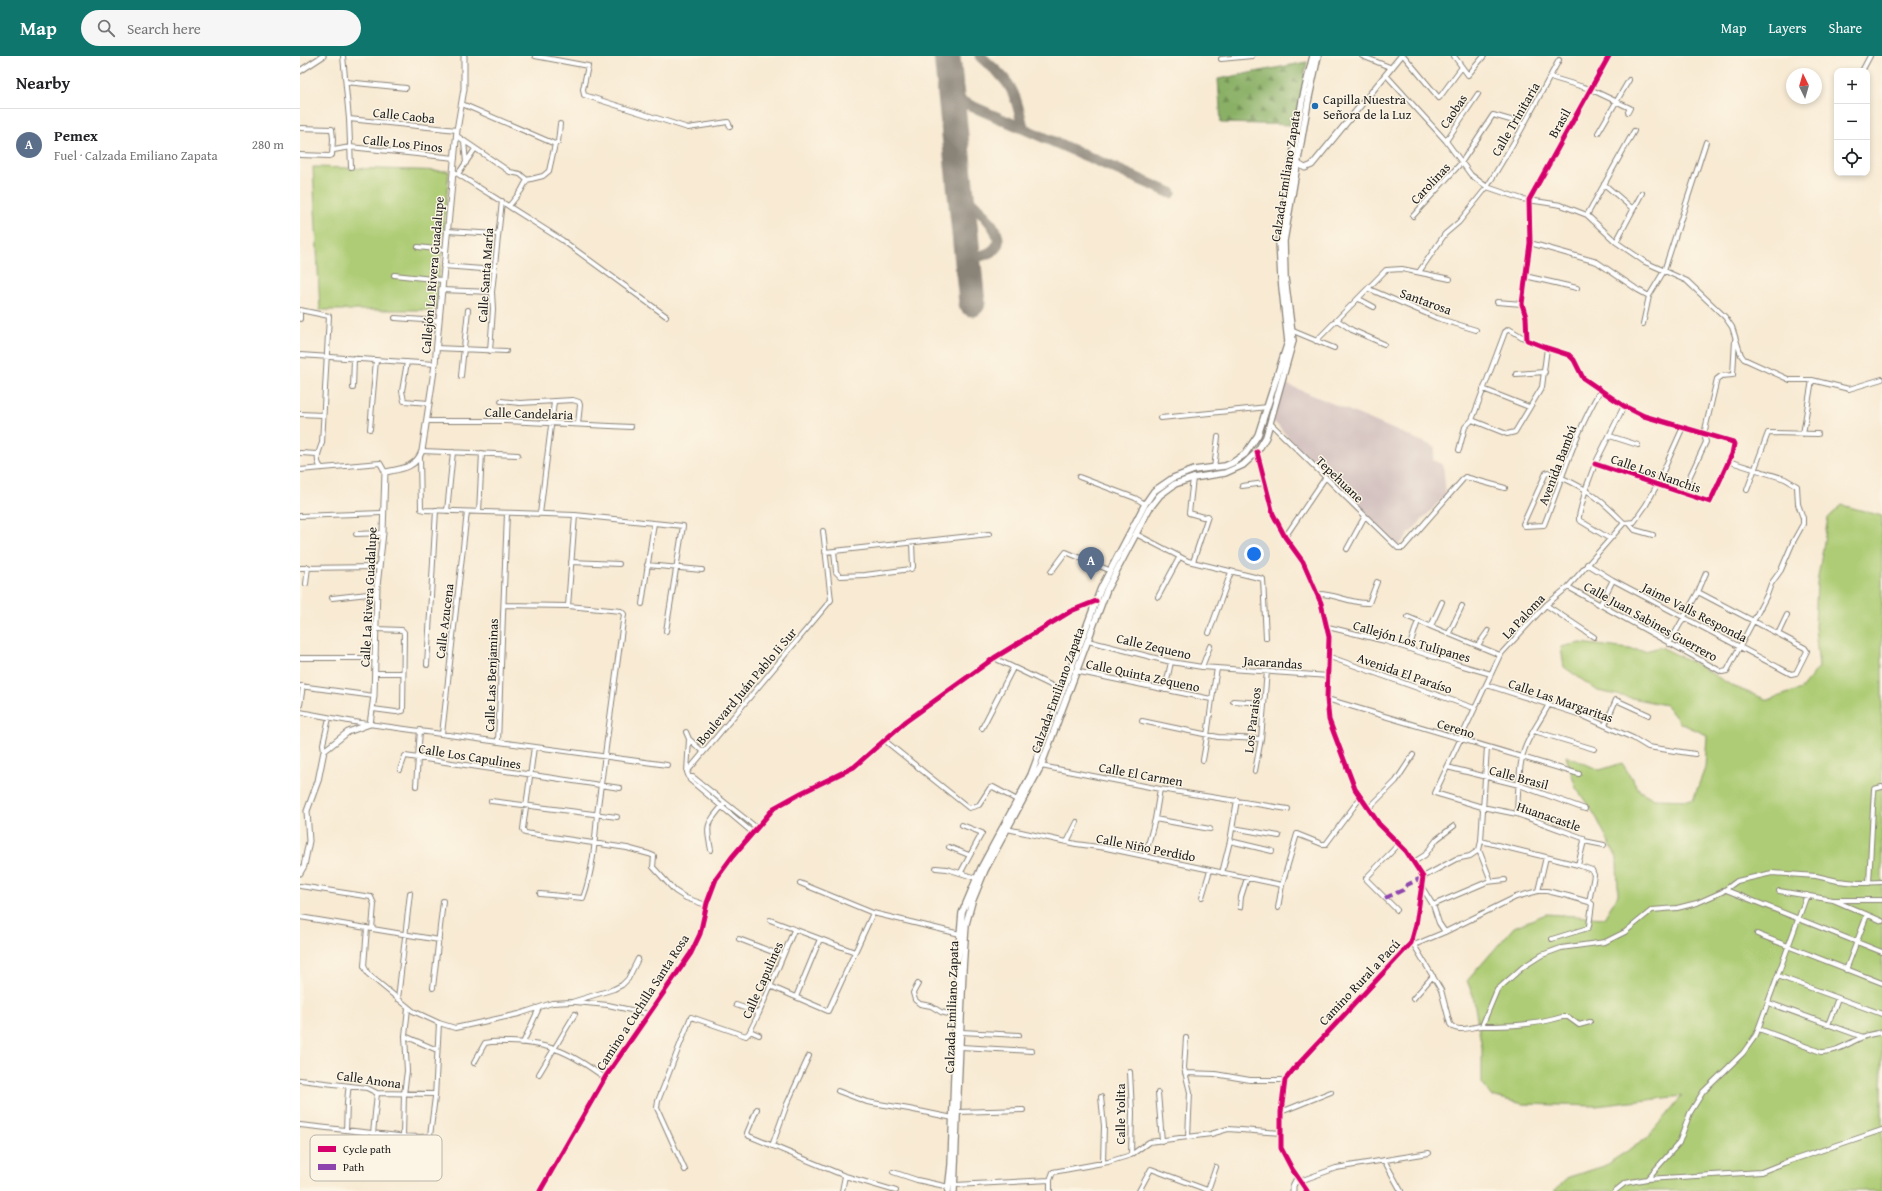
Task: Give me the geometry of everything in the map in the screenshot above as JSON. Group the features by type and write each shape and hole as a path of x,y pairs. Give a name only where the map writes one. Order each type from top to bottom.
{"main road":[{"name":"Calzada Emiliano Zapata","path":"955,1188 963,969 968,914 978,886 1041,766 1096,601 1109,570 1145,504 1154,491 1173,478 1194,470 1214,468 1232,463 1245,454 1258,435 1288,342 1280,278 1279,241 1302,101 1313,56"},
{"name":"Calzada Emiliano Zapata","path":"949,1189 962,913 976,878 1036,764 1063,691 1088,641 1107,589 1149,509 1160,495 1175,484 1193,478 1225,473 1243,465 1257,452 1266,437 1293,341 1293,331 1285,278 1284,240 1308,102 1313,56"},
{"path":"1245,454 1246,458 1251,459"}],"street":[{"path":"300,71 323,56"},
{"path":"343,56 349,119 351,167"},
{"name":"Callejón La Rivera Guadalupe","path":"420,458 435,364 443,266 456,172 455,158 457,133 462,104 464,56"},
{"path":"535,56 588,66 583,89 584,95 688,128 728,122 730,126"},
{"path":"1221,59 1252,56"},
{"path":"1362,56 1392,68"},
{"path":"1292,161 1305,168 1312,165 1403,56 1439,98 1462,67"},
{"path":"1454,56 1468,75 1484,56"},
{"name":"Brasil","path":"1529,200 1609,56"},
{"path":"1864,68 1870,56"},
{"name":"Calle Trinitaria","path":"1419,272 1446,234 1487,187 1559,60"},
{"path":"1386,75 1446,141 1471,175 1487,187 1529,200 1561,205 1587,215 1616,242 1645,262 1687,280 1725,317 1735,335 1741,355 1744,359 1790,380 1812,380 1849,389 1882,379"},
{"path":"1550,77 1590,89 1617,101 1630,108 1628,112"},
{"path":"1598,133 1629,80"},
{"path":"346,82 406,88"},
{"name":"Caobas","path":"1446,141 1478,94"},
{"path":"462,104 555,144"},
{"name":"Carolinas","path":"1413,216 1462,163 1493,115 1524,124"},
{"name":"Calle Caoba","path":"349,119 457,133"},
{"path":"509,206 521,191 527,180 543,176 549,172 555,144 558,142 560,124"},
{"path":"300,128 332,129 334,150"},
{"path":"1587,215 1634,131"},
{"path":"457,133 464,141 475,149 510,172 520,174 527,180"},
{"path":"464,141 466,163"},
{"path":"1643,324 1649,296 1664,270 1706,142"},
{"name":"Calle Los Pinos","path":"300,155 329,156 332,155 334,150 350,147 455,158"},
{"path":"475,149 466,163 456,172 562,240 666,316"},
{"path":"1604,184 1633,209"},
{"path":"1616,242 1642,193"},
{"path":"1527,340 1526,317 1522,304 1530,243 1529,200"},
{"name":"Calle Santa María","path":"490,351 493,309 492,292 497,234 502,201"},
{"path":"447,231 497,234"},
{"path":"1530,243 1597,262 1622,280 1649,296"},
{"path":"418,248 445,250"},
{"path":"443,266 494,270"},
{"path":"1316,341 1369,289 1386,270 1402,269 1450,279"},
{"path":"394,275 442,280"},
{"path":"1525,276 1577,288"},
{"name":"Santarosa","path":"1369,289 1436,318 1476,330"},
{"path":"441,290 492,292"},
{"path":"1358,299 1374,307"},
{"path":"1497,302 1522,304"},
{"path":"300,310 329,316 322,443 317,454 322,468"},
{"path":"461,376 465,350 468,310"},
{"path":"300,314 300,319"},
{"path":"395,318 438,321"},
{"path":"1337,320 1352,330 1384,344"},
{"path":"1459,450 1465,427 1472,420 1506,330 1509,329 1527,340 1569,355 1574,360 1582,378 1624,406 1654,420 1733,442 1732,454 1728,461 1785,479 1797,486 1798,504 1803,518 1803,524 1793,542 1781,570 1771,584 1740,647"},
{"path":"1293,331 1334,348"},
{"path":"1682,493 1706,442 1704,434 1717,379 1722,376 1733,375 1735,335"},
{"path":"436,348 506,351"},
{"path":"1472,420 1507,434 1515,432 1528,407 1542,386 1547,348"},
{"path":"300,356 326,356 435,364"},
{"path":"353,388 354,358"},
{"path":"370,428 376,360"},
{"path":"407,362 402,391 404,401 429,403"},
{"path":"1516,374 1545,372"},
{"path":"1803,434 1812,380"},
{"path":"1483,389 1528,407"},
{"name":"Avenida Bambú","path":"1563,478 1548,472 1546,473 1523,524 1525,526 1544,525 1563,478 1571,449 1600,391"},
{"path":"501,401 520,403 573,400 580,404 578,424"},
{"path":"540,514 554,402"},
{"path":"1610,540 1579,518 1586,488 1595,464 1624,406"},
{"path":"1161,418 1268,407"},
{"path":"300,414 323,415"},
{"name":"Calle Candelaria","path":"426,421 552,423 632,427"},
{"name":"Tepehuane","path":"1270,423 1398,548 1403,548 1465,477 1505,488"},
{"path":"1630,524 1634,522 1646,505 1657,485 1683,427"},
{"path":"1747,490 1768,433 1818,434"},
{"path":"1610,436 1638,445"},
{"path":"1214,468 1218,437"},
{"path":"422,451 518,455"},
{"path":"447,511 453,452"},
{"path":"1257,452 1273,514 1285,537 1304,562 1317,594 1328,628 1330,657 1327,700 1329,720 1355,788 1379,824 1414,862 1423,877 1456,859 1470,856 1478,850 1481,841 1487,747"},
{"path":"300,453 317,454"},
{"path":"479,512 482,453"},
{"path":"300,470 380,463 385,472 401,470 412,465 420,458"},
{"path":"420,458 421,509 467,512 575,515 683,526 666,631"},
{"name":"Calle Los Nanchis","path":"1595,464 1710,502 1728,461"},
{"name":"Calle La Rivera Guadalupe","path":"370,724 374,696 377,593 383,533 382,513 385,472"},
{"path":"1080,477 1135,498 1145,504"},
{"path":"1193,478 1189,513 1203,517 1208,516 1193,562"},
{"path":"1285,537 1325,478"},
{"path":"1563,478 1586,488 1605,503 1624,523 1630,524 1635,530 1653,535"},
{"path":"1242,486 1265,483"},
{"path":"427,665 436,510"},
{"name":"Calle Azucena","path":"442,734 467,512"},
{"path":"300,516 382,513"},
{"name":"Calle Las Benjaminas","path":"498,742 507,513"},
{"path":"568,606 575,515"},
{"path":"1347,549 1365,516"},
{"path":"642,604 654,523"},
{"name":"La Paloma","path":"1435,793 1459,739 1487,685 1500,655 1546,605 1568,587 1624,523"},
{"name":"Boulevard Juán Pablo Ii Sur","path":"686,772 831,600 823,531"},
{"path":"356,534 383,533"},
{"path":"825,552 989,534"},
{"path":"1136,534 1179,558 1263,579 1266,638"},
{"path":"834,551 836,572 840,576 897,571 913,567 912,542"},
{"path":"1051,572 1066,552 1109,570"},
{"path":"1158,597 1179,558"},
{"path":"571,562 619,564"},
{"name":"Jaime Valls Responda","path":"1587,564 1613,580 1684,618 1791,674 1794,674 1796,673 1807,650 1778,634"},
{"path":"647,565 702,570"},
{"path":"306,584 308,567"},
{"path":"300,568 379,567"},
{"path":"1209,633 1232,572"},
{"path":"1669,644 1698,592 1706,573"},
{"path":"1600,605 1613,580"},
{"path":"1317,594 1329,594 1343,600 1369,603 1377,582"},
{"name":"Calle Juan Sabines Guerrero","path":"1568,587 1669,644 1725,672 1727,671 1740,647"},
{"path":"1698,592 1778,634 1787,615"},
{"path":"332,598 377,593"},
{"name":"Camino a Cuchilla Santa Rosa","path":"540,1191 605,1078 691,953 700,934 706,905 716,879 774,808 854,767 905,722 994,658 1071,611 1096,601"},
{"path":"1431,626 1442,602"},
{"path":"1546,605 1594,637"},
{"path":"504,607 568,606 621,611 624,614 604,757 594,845 587,887 583,898 540,894"},
{"path":"1449,633 1462,606"},
{"path":"1408,617 1500,655"},
{"path":"1409,648 1418,621"},
{"name":"Callejón Los Tulipanes","path":"1328,628 1385,640 1453,664 1491,674"},
{"path":"373,709 396,712 403,711 404,632 402,630 376,629"},
{"path":"1478,646 1488,631"},
{"name":"Calle Zequeno","path":"1088,641 1172,662 1217,669"},
{"path":"1202,667 1210,646"},
{"name":"Avenida El Paraíso","path":"1330,657 1474,708"},
{"path":"300,658 376,658"},
{"path":"994,658 1063,691"},
{"path":"1165,690 1172,662"},
{"path":"982,728 1013,668"},
{"path":"1203,760 1208,735 1211,699 1217,669"},
{"name":"Jacarandas","path":"1217,669 1329,676"},
{"name":"Calle Quinta Zequeno","path":"1074,670 1211,699"},
{"name":"Los Paraisos","path":"1255,771 1261,738 1267,671"},
{"path":"375,673 403,673"},
{"name":"Calle Las Margaritas","path":"1487,685 1548,706 1581,715 1633,738 1648,748 1695,754"},
{"path":"300,705 302,686 374,696"},
{"name":"Cereno","path":"1327,700 1579,774"},
{"path":"1604,725 1616,700 1649,715"},
{"path":"1233,701 1264,703"},
{"path":"1517,814 1522,758 1530,736 1548,706"},
{"path":"300,712 328,718 667,765"},
{"path":"300,872 304,866 308,842 307,811 318,781 324,751 323,744 328,718"},
{"path":"1142,721 1218,737 1261,738"},
{"path":"324,751 348,732 370,724"},
{"path":"416,786 420,730"},
{"path":"1534,731 1594,749"},
{"path":"686,732 690,740 704,752"},
{"path":"690,740 686,772 690,780 753,833"},
{"path":"884,740 969,808 979,805 990,788 993,787 1017,800"},
{"path":"534,747 532,776 526,805 523,831 525,833 594,845 627,848 650,854 654,856 653,867 675,892 686,898 706,905"},
{"path":"1368,808 1396,781 1413,755"},
{"name":"Calle Los Capulines","path":"400,770 405,756 620,788"},
{"name":"Calle El Carmen","path":"1041,766 1160,789 1288,809"},
{"name":"Calle Brasil","path":"1447,767 1484,778 1519,785 1585,808"},
{"path":"689,777 693,777 757,828"},
{"path":"1869,883 1874,817 1873,795 1874,789 1882,787"},
{"path":"1145,856 1155,819 1160,789"},
{"name":"Huanacastle","path":"1435,793 1482,807 1517,814 1583,838 1584,840 1578,865"},
{"path":"1278,908 1282,885 1297,834 1322,844 1326,844 1361,797"},
{"path":"1222,873 1233,828 1237,800"},
{"path":"491,801 617,817"},
{"path":"711,850 707,829 708,824 726,802"},
{"path":"1155,819 1210,829"},
{"path":"1067,842 1077,822"},
{"path":"961,872 982,833 962,825"},
{"path":"1414,862 1425,856 1437,839 1454,826"},
{"path":"1233,828 1279,836"},
{"name":"Calle Niño Perdido","path":"1007,829 1282,885"},
{"path":"1584,840 1604,845"},
{"path":"1230,841 1272,851"},
{"path":"1481,841 1578,865 1594,872 1589,902 1592,907 1588,928 1552,939"},
{"path":"1398,910 1366,878 1399,844"},
{"path":"949,847 969,855"},
{"path":"1478,850 1491,881"},
{"path":"1538,891 1546,857"},
{"path":"936,868 961,872 976,878"},
{"path":"1202,896 1210,870"},
{"path":"1482,1026 1497,990 1522,967 1549,952 1564,947 1605,942 1626,932 1652,910 1689,906 1726,890 1741,879 1772,873 1808,875 1838,881 1869,883 1882,882"},
{"name":"Camino Rural a Pacú","path":"1285,1080 1292,1070 1413,944 1423,877"},
{"path":"1240,907 1241,897 1247,878"},
{"path":"1433,905 1491,881 1505,880"},
{"path":"800,883 873,913 960,934"},
{"path":"300,886 371,897 374,904 372,929"},
{"path":"1422,887 1433,905 1439,923 1445,932"},
{"path":"1726,890 1798,920 1882,952"},
{"path":"1589,902 1547,891 1538,891 1516,897 1445,932 1413,944 1443,994 1452,1026 1459,1029 1482,1026 1520,1026 1562,1017 1568,1017 1579,1025 1590,1022"},
{"path":"1779,891 1833,900 1882,900"},
{"path":"398,1000 410,893"},
{"path":"1647,1179 1679,1143 1690,1113 1703,1092 1743,1053 1759,1029 1807,895"},
{"path":"1833,900 1882,921"},
{"path":"432,988 443,901"},
{"path":"770,986 828,1011 873,913"},
{"path":"1846,970 1867,915"},
{"path":"300,917 439,940"},
{"path":"770,920 855,952"},
{"path":"367,928 364,945 365,970 408,1008 439,1024 455,1028 462,1027 539,1008 552,1003 572,1002 608,1005 649,1014"},
{"name":"Calle Capulines","path":"685,1170 657,1108 658,1101 691,1017 746,1036 759,1013 794,930"},
{"path":"1757,934 1788,948 1882,983"},
{"path":"739,938 783,956"},
{"path":"796,997 820,939"},
{"path":"572,1002 622,984 628,979 638,958"},
{"path":"1413,1000 1433,976"},
{"path":"1778,976 1882,1014"},
{"path":"918,984 913,992 915,1000 920,1004 931,1006 941,1012 956,1016"},
{"path":"1828,1025 1838,998"},
{"path":"1769,1003 1828,1025 1863,1036"},
{"path":"736,1005 759,1013"},
{"path":"403,1135 404,1094 407,1071 405,1036 408,1008"},
{"path":"524,1042 539,1008"},
{"path":"539,1074 575,1014"},
{"path":"430,1135 435,1094 439,1024"},
{"path":"1759,1029 1821,1052 1827,1052 1849,1044 1863,1036 1882,1032"},
{"path":"750,1031 760,1035"},
{"path":"961,1032 1018,1035"},
{"path":"405,1036 437,1050"},
{"path":"1186,1038 1184,1068 1190,1092 1188,1137"},
{"path":"474,1063 485,1043 524,1042 554,1048 580,1059 605,1078"},
{"path":"961,1047 1032,1051"},
{"path":"772,1146 787,1104 809,1056"},
{"name":"Calle Yolita","path":"1130,1072 1132,1112 1130,1137 1131,1155"},
{"path":"1185,1073 1215,1074 1250,1080 1285,1080 1281,1148 1307,1191"},
{"name":"Calle Anona","path":"300,1080 367,1088 377,1093 435,1094"},
{"path":"346,1130 347,1097 349,1086"},
{"path":"838,1091 867,1102 953,1118"},
{"path":"1282,1112 1331,1092"},
{"path":"373,1134 377,1093"},
{"path":"1158,1093 1162,1141"},
{"path":"1101,1097 1104,1126 1103,1162"},
{"path":"757,1109 747,1135 879,1189 896,1191"},
{"path":"958,1112 1023,1110"},
{"path":"300,1124 388,1135"},
{"path":"1050,1191 1050,1180 1053,1172 1131,1155 1149,1142 1211,1134 1228,1128 1281,1133"},
{"path":"1615,1191 1625,1183 1647,1179 1761,1172 1882,1130"},
{"path":"1293,1191 1293,1186 1299,1180 1336,1168 1429,1153"},
{"path":"1384,1160 1401,1191"},
{"path":"1139,1191 1151,1169 1209,1191 1216,1167"},
{"path":"893,1172 949,1189"},
{"path":"842,1191 845,1176"},
{"path":"955,1188 1050,1180"}],"shaded area":[{"path":"1284,383 1435,447 1433,460 1443,465 1446,494 1398,546 1327,478 1273,421"}],"green space":[{"path":"1307,62 1296,125 1221,123 1218,79"},
{"path":"313,167 449,171 436,310 320,310"},
{"path":"1842,505 1882,516 1882,1191 1554,1191 1569,1177 1604,1166 1646,1139 1682,1096 1596,1106 1523,1104 1491,1096 1482,1083 1482,1048 1473,995 1467,981 1514,927 1546,914 1604,918 1618,895 1617,858 1595,815 1576,788 1566,756 1600,770 1622,763 1640,791 1654,799 1693,800 1705,768 1707,735 1680,723 1666,705 1598,691 1564,667 1561,647 1580,643 1645,651 1661,647 1696,664 1734,687 1768,700 1801,689 1819,667 1815,627 1817,583 1828,518"}],"taxiway":[{"path":"980,56 1009,85 1017,102 1023,127"},
{"path":"951,97 1171,193"},
{"path":"961,192 989,220 995,230 998,240 996,248 986,254 968,258"}],"runway":[{"path":"947,56 972,303"}],"marked path":[{"path":"1385,898 1403,890 1407,885 1423,877"}],"cycle path":[{"path":"1595,464 1710,502 1732,454 1734,444 1733,442 1644,416 1624,406 1583,378 1574,360 1569,355 1527,340 1526,317 1522,304 1530,243 1529,200 1609,56"},
{"path":"1257,452 1273,514 1285,537 1303,562 1321,603 1329,637 1327,699 1329,720 1355,789 1379,824 1406,851 1423,877 1416,925 1411,943 1285,1080 1281,1112 1281,1148 1292,1169 1307,1191"},
{"path":"540,1191 606,1076 691,953 700,934 707,903 716,879 732,857 774,808 854,767 905,722 994,658 1071,611 1096,601"}],"place":[{"name":"Capilla Nuestra Señora de la Luz","path":"1315,106"},
{"name":"Pemex","path":"1091,580"}]}
